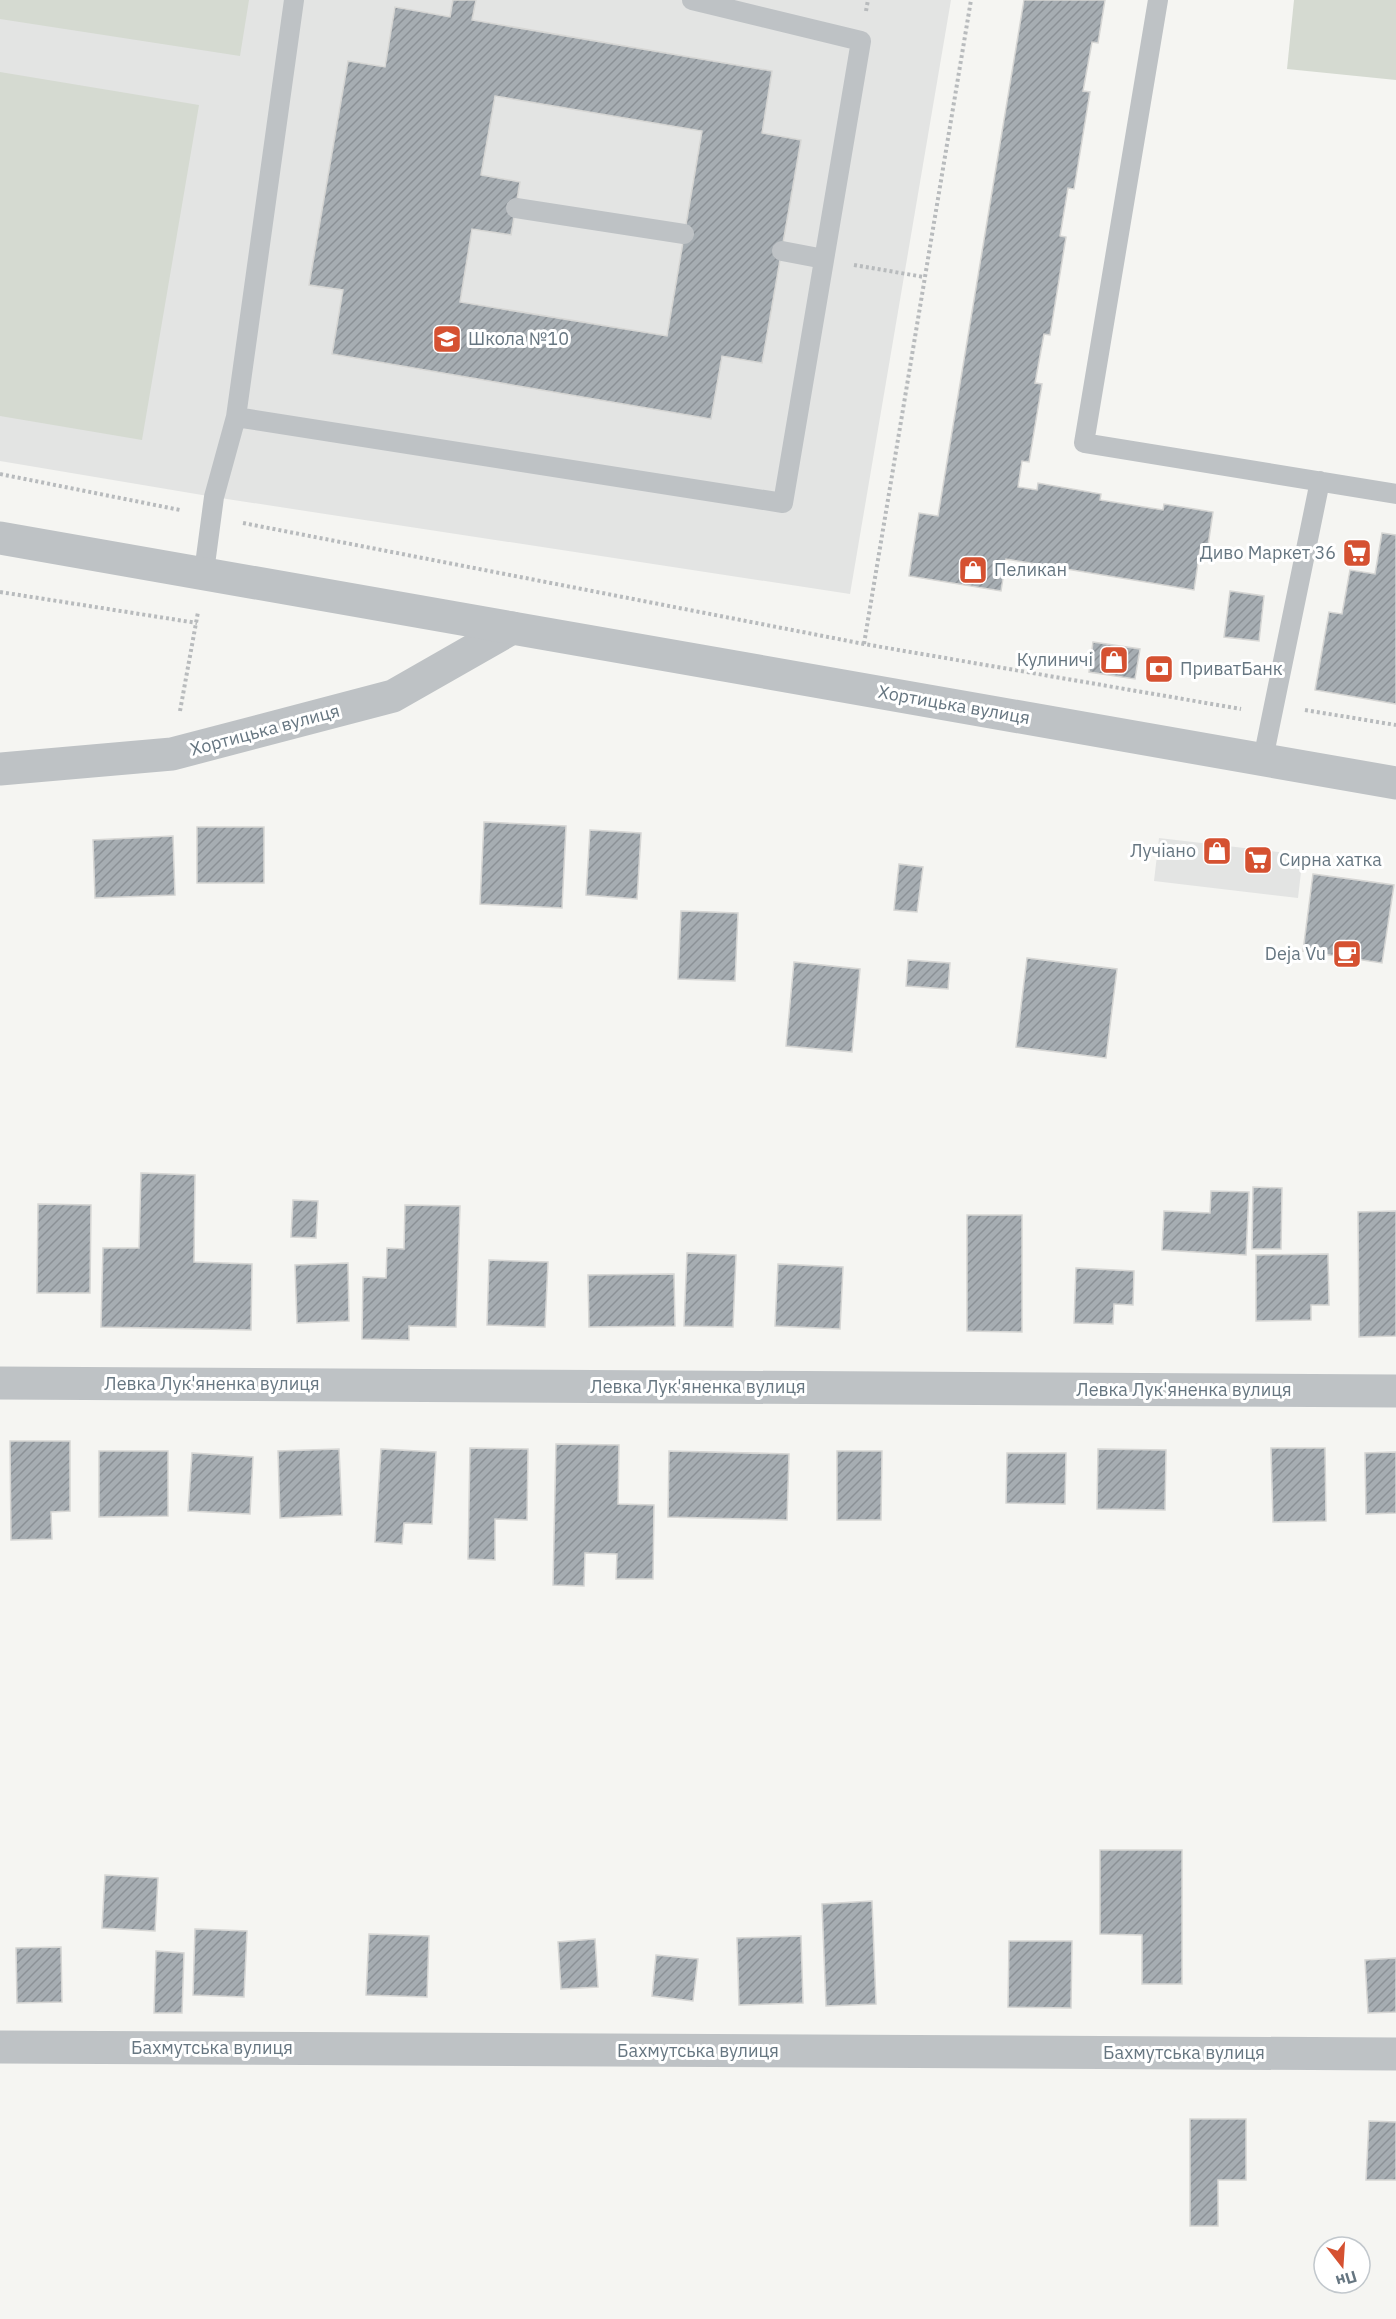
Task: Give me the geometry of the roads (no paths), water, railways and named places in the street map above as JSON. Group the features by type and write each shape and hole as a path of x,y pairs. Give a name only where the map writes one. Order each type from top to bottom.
{"street":[{"name":"Хортицька вулиця","path":"0,538 1396,783"},
{"name":"Хортицька вулиця","path":"0,769 172,754 393,696 512,628"},
{"name":"Левка Лук'яненка вулиця","path":"0,1383 1396,1391"},
{"name":"Бахмутська вулиця","path":"0,2047 1396,2054"}],"lane":[{"path":"204,572 213,497 236,417 294,0"},
{"path":"236,417 783,503 861,41 692,0"},
{"path":"1158,0 1084,443 1396,494"},
{"path":"516,208 684,234"},
{"path":"782,251 824,259"},
{"path":"1263,759 1320,481"}],"place":[{"name":"Школа №10","path":"447,339"},
{"name":"Диво Маркет 36","path":"1357,553"},
{"name":"Пеликан","path":"973,570"},
{"name":"Кулиничі","path":"1114,660"},
{"name":"ПриватБанк","path":"1159,669"},
{"name":"Лучіано","path":"1217,851"},
{"name":"Сирна хатка","path":"1258,860"},
{"name":"Deja Vu","path":"1347,954"}]}
